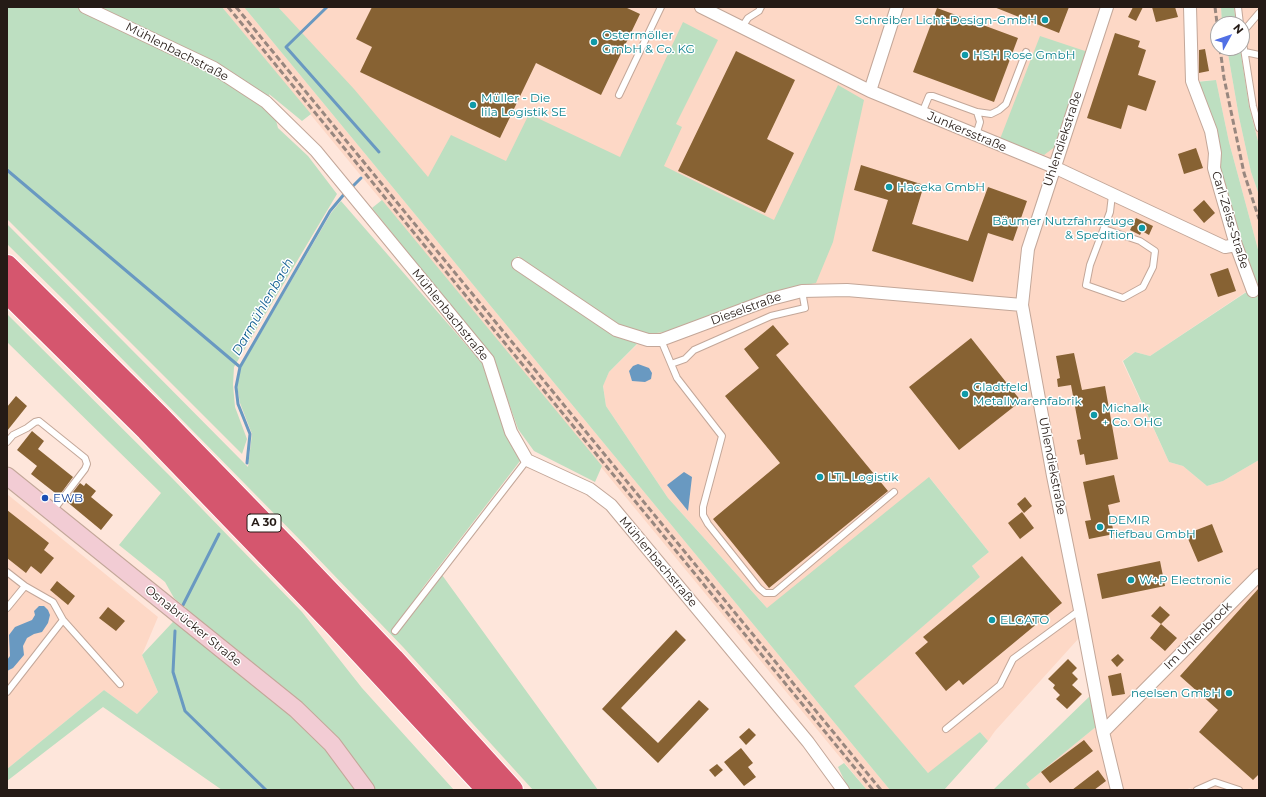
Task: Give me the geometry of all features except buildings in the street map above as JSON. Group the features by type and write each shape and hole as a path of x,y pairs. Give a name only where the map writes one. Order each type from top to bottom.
{"highway":[{"name":"A 30","path":"7,266 160,417 292,553 393,659 512,790"},
{"name":"A 30","path":"7,292 163,447 336,626 488,790"}],"main road":[{"name":"Osnabrücker Straße","path":"7,476 296,710 332,744 366,790"}],"street":[{"name":"Mühlenbachstraße","path":"85,7 214,68 266,102 316,151 488,360 511,432 527,460 590,489 611,505 808,742 843,790"},
{"name":"Junkersstraße","path":"701,7 870,91 1054,168 1225,247 1236,245"},
{"path":"870,91 897,7"},
{"name":"Uhlendiekstraße","path":"1107,7 1028,249 1022,305 1102,732 1117,790"},
{"name":"Carl-Zeiss-Straße","path":"1190,7 1192,81 1211,131 1215,153 1214,168 1236,245 1253,291"},
{"name":"Dieselstraße","path":"518,264 616,330 648,340 661,340 771,298 802,291 847,290 1022,305"},
{"name":"Im Uhlenbrock","path":"1102,732 1259,575"}],"lane":[{"path":"619,95 661,7"},
{"path":"742,27 748,18 759,11 761,7"},
{"path":"1250,24 1259,13"},
{"path":"922,113 929,96 934,96 977,112 991,114 999,110 1006,104 1026,52"},
{"path":"1246,56 1253,106 1259,128"},
{"path":"976,135 980,122 977,112"},
{"path":"1104,229 1140,241 1155,251 1153,267 1143,287 1123,298 1086,285 1090,265 1110,212 1112,195"},
{"path":"670,364 685,359 694,350 771,316 804,308 802,291"},
{"path":"661,340 676,378 722,436 703,515 712,530 759,588 765,593 774,593 894,492"},
{"path":"7,442 13,435 39,421 85,458 87,464 85,469 52,512"},
{"path":"395,631 527,460"},
{"path":"7,572 25,586 53,602 63,620 120,684"},
{"path":"7,608 25,586"},
{"path":"946,729 1000,685 1013,659 1080,610"},
{"path":"7,691 63,620"},
{"path":"1197,790 1215,782 1239,790"}],"shaded area":[{"path":"222,7 244,7 890,790 867,790"},
{"path":"278,7 1221,7 1222,16 1210,16 1210,56 1228,56 1239,117 1251,172 1259,195 1259,253 1229,142 1216,80 1196,81 1250,289 1150,356 1135,352 1122,361 1169,462 1183,466 1207,486 1223,481 1259,460 1259,790 1193,790 1190,788 1185,790 1031,790 1026,784 1097,726 1079,638 995,731 988,741 980,732 929,774 853,686 980,577 972,566 989,552 930,478 768,609 668,498 606,406 603,385 609,372 648,334 616,325 445,198"},
{"path":"1234,7 1259,7 1259,145 1249,106 1241,56 1250,56 1250,16 1235,16"},
{"path":"7,494 158,617 142,655 158,692 137,714 104,690 7,769"}],"green space":[{"path":"7,7 222,7 311,114 302,121 269,94 278,128 308,156 337,194 234,367 233,385 235,407 247,439 242,454 7,219"},
{"path":"244,7 278,7 354,89 428,177 451,135 506,161 529,114 620,157 683,22 718,40 676,124 682,127 664,166 774,220 838,85 864,100 833,242 816,283 779,290 673,331 648,334 616,325 518,256 516,267 614,332 637,344 609,372 603,386 606,406 668,498 767,608 929,477 989,552 972,566 980,577 854,686 928,773 980,732 988,741 944,790 890,790"},
{"path":"1221,7 1234,7 1235,16 1222,16"},
{"path":"1040,36 1088,52 1056,146 1044,155 1000,139"},
{"path":"1228,56 1241,56 1249,106 1259,145 1259,195 1251,172 1239,117"},
{"path":"1216,80 1229,142 1259,253 1259,460 1223,481 1207,486 1183,466 1169,462 1123,361 1135,352 1150,356 1251,289 1196,82"},
{"path":"382,200 602,466 595,482 534,451 518,429 493,358 372,208"},
{"path":"341,201 482,363 507,435 520,461 421,590 442,575 598,790 533,790 403,647 305,545 7,244 7,224 248,467 252,434 240,403 237,386 241,367 331,213"},
{"path":"7,314 172,478 302,612 362,688 454,790 222,790 103,707 7,781 7,769 104,690 137,714 158,692 142,655 186,608 174,598 165,582 119,545 161,493 7,342"},
{"path":"1091,695 1097,726 1026,784 1031,790 993,790"},
{"path":"844,763 867,790 849,790 838,767"}],"water":[{"path":"638,364 649,368 652,373 651,379 645,382 632,381 629,371 633,366"},
{"path":"684,472 692,477 688,511 667,485"},
{"path":"39,606 44,606 48,610 50,615 48,623 42,632 27,638 23,646 24,655 13,668 7,671 7,660 10,656 9,635 15,627 32,620 35,615 34,611"}],"waterway":[{"name":"Darmühlenbach","path":"327,7 286,47 379,152"},
{"path":"7,170 240,367"},
{"name":"Darmühlenbach","path":"351,188 361,178"},
{"name":"Darmühlenbach","path":"247,463 250,434 238,404 236,387 240,367 330,211 346,192"},
{"name":"Darmühlenbach","path":"182,607 219,534"},
{"name":"Darmühlenbach","path":"175,631 173,672 185,711 266,790"}],"railway":[{"path":"228,7 873,790"},
{"path":"236,7 881,790"},
{"path":"1215,7 1216,16"},
{"path":"1221,56 1224,78 1244,173 1259,219"}],"place":[{"name":"Schreiber Licht-Design-GmbH","path":"1045,20"},
{"name":"Ostermöller GmbH & Co. KG","path":"594,42"},
{"name":"HSH Rose GmbH","path":"965,55"},
{"name":"Müller - Die lila Logistik SE","path":"473,105"},
{"name":"Haceka GmbH","path":"889,187"},
{"name":"Bäumer Nutzfahrzeuge & Spedition","path":"1142,228"},
{"name":"Gladtfeld Metallwarenfabrik","path":"965,394"},
{"name":"Michalk + Co. OHG","path":"1094,415"},
{"name":"LTL Logistik","path":"820,477"},
{"name":"EWB","path":"45,498"},
{"name":"DEMIR Tiefbau GmbH","path":"1100,527"},
{"name":"W+P Electronic","path":"1131,580"},
{"name":"ELGATO","path":"992,620"},
{"name":"neelsen GmbH","path":"1229,693"}]}
